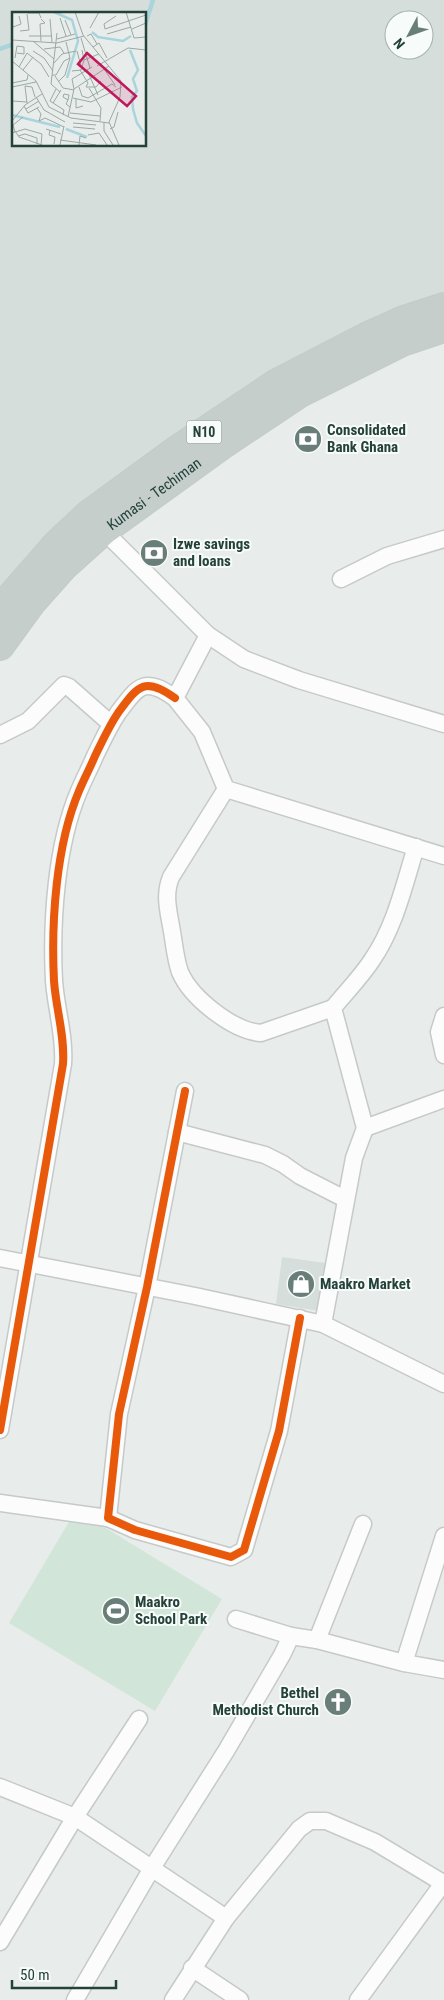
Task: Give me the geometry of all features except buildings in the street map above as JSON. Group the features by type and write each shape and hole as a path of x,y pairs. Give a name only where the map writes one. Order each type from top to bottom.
{"highway":[{"name":"N10","path":"0,609 57,544 96,523 174,452 278,383 366,337 404,320 444,307"},
{"name":"Kumasi - Techiman","path":"0,646 32,602 64,566 96,523 300,393 402,342 444,328"}],"street":[{"path":"96,523 208,635 256,665 444,724"},
{"path":"341,579 387,556 444,538"},
{"path":"175,698 208,635"},
{"path":"0,735 28,721 64,685 69,687 111,724"},
{"path":"0,1430 63,1064 64,1049 54,970 57,881 70,817 78,792 111,724 134,692 144,686 157,686 175,698 202,732 226,789 444,856"},
{"path":"226,789 171,877 166,888 166,898 176,958 182,975 220,1017 230,1024 250,1032 261,1033 333,1008 366,969 382,944 390,927 416,848"},
{"path":"323,1324 345,1199 354,1158 366,1128 333,1008"},
{"path":"444,1016 439,1032 444,1055"},
{"path":"108,1518 119,1414 147,1287 185,1090"},
{"path":"366,1128 444,1099"},
{"path":"177,1132 265,1155 283,1164 300,1176 345,1199"},
{"path":"0,1258 323,1324 444,1384"},
{"path":"0,1503 108,1518 135,1530 231,1557 244,1550 278,1431 300,1318"},
{"path":"317,1640 364,1524"},
{"path":"404,1663 444,1536"},
{"path":"236,1619 291,1636 317,1640 404,1663 444,1670"},
{"path":"75,2000 152,1868 230,1743 282,1655 291,1636"},
{"path":"0,1942 75,1817 139,1719"},
{"path":"0,1788 75,1817 226,1918"},
{"path":"173,2000 226,1918 299,1829 310,1821 326,1821 375,1842 444,1882 358,2000"},
{"path":"192,1968 240,2000"}],"shaded area":[{"path":"0,0 444,0 444,295 364,322 203,416 0,590"},
{"name":"Maakro Market","path":"282,1257 326,1263 319,1311 276,1304"}],"green space":[{"name":"Maakro School Park","path":"76,1510 222,1599 155,1711 9,1623"}],"waterway":[{"path":"146,22 153,0"},
{"path":"0,49 12,45"}],"cycle path":[{"path":"0,1430 63,1064 63,1043 54,981 53,934 60,859 65,835 71,812 95,756 115,718 131,696 142,687 149,686 156,687 175,698"},
{"path":"185,1091 147,1287 119,1414 108,1518 135,1530 231,1557 244,1550 279,1431 300,1318"}],"place":[{"name":"Consolidated Bank Ghana","path":"308,439"},
{"name":"Izwe savings and loans","path":"154,553"},
{"name":"Maakro Market","path":"301,1284"},
{"name":"Maakro School Park","path":"116,1611"},
{"name":"Bethel Methodist Church","path":"338,1702"}]}
